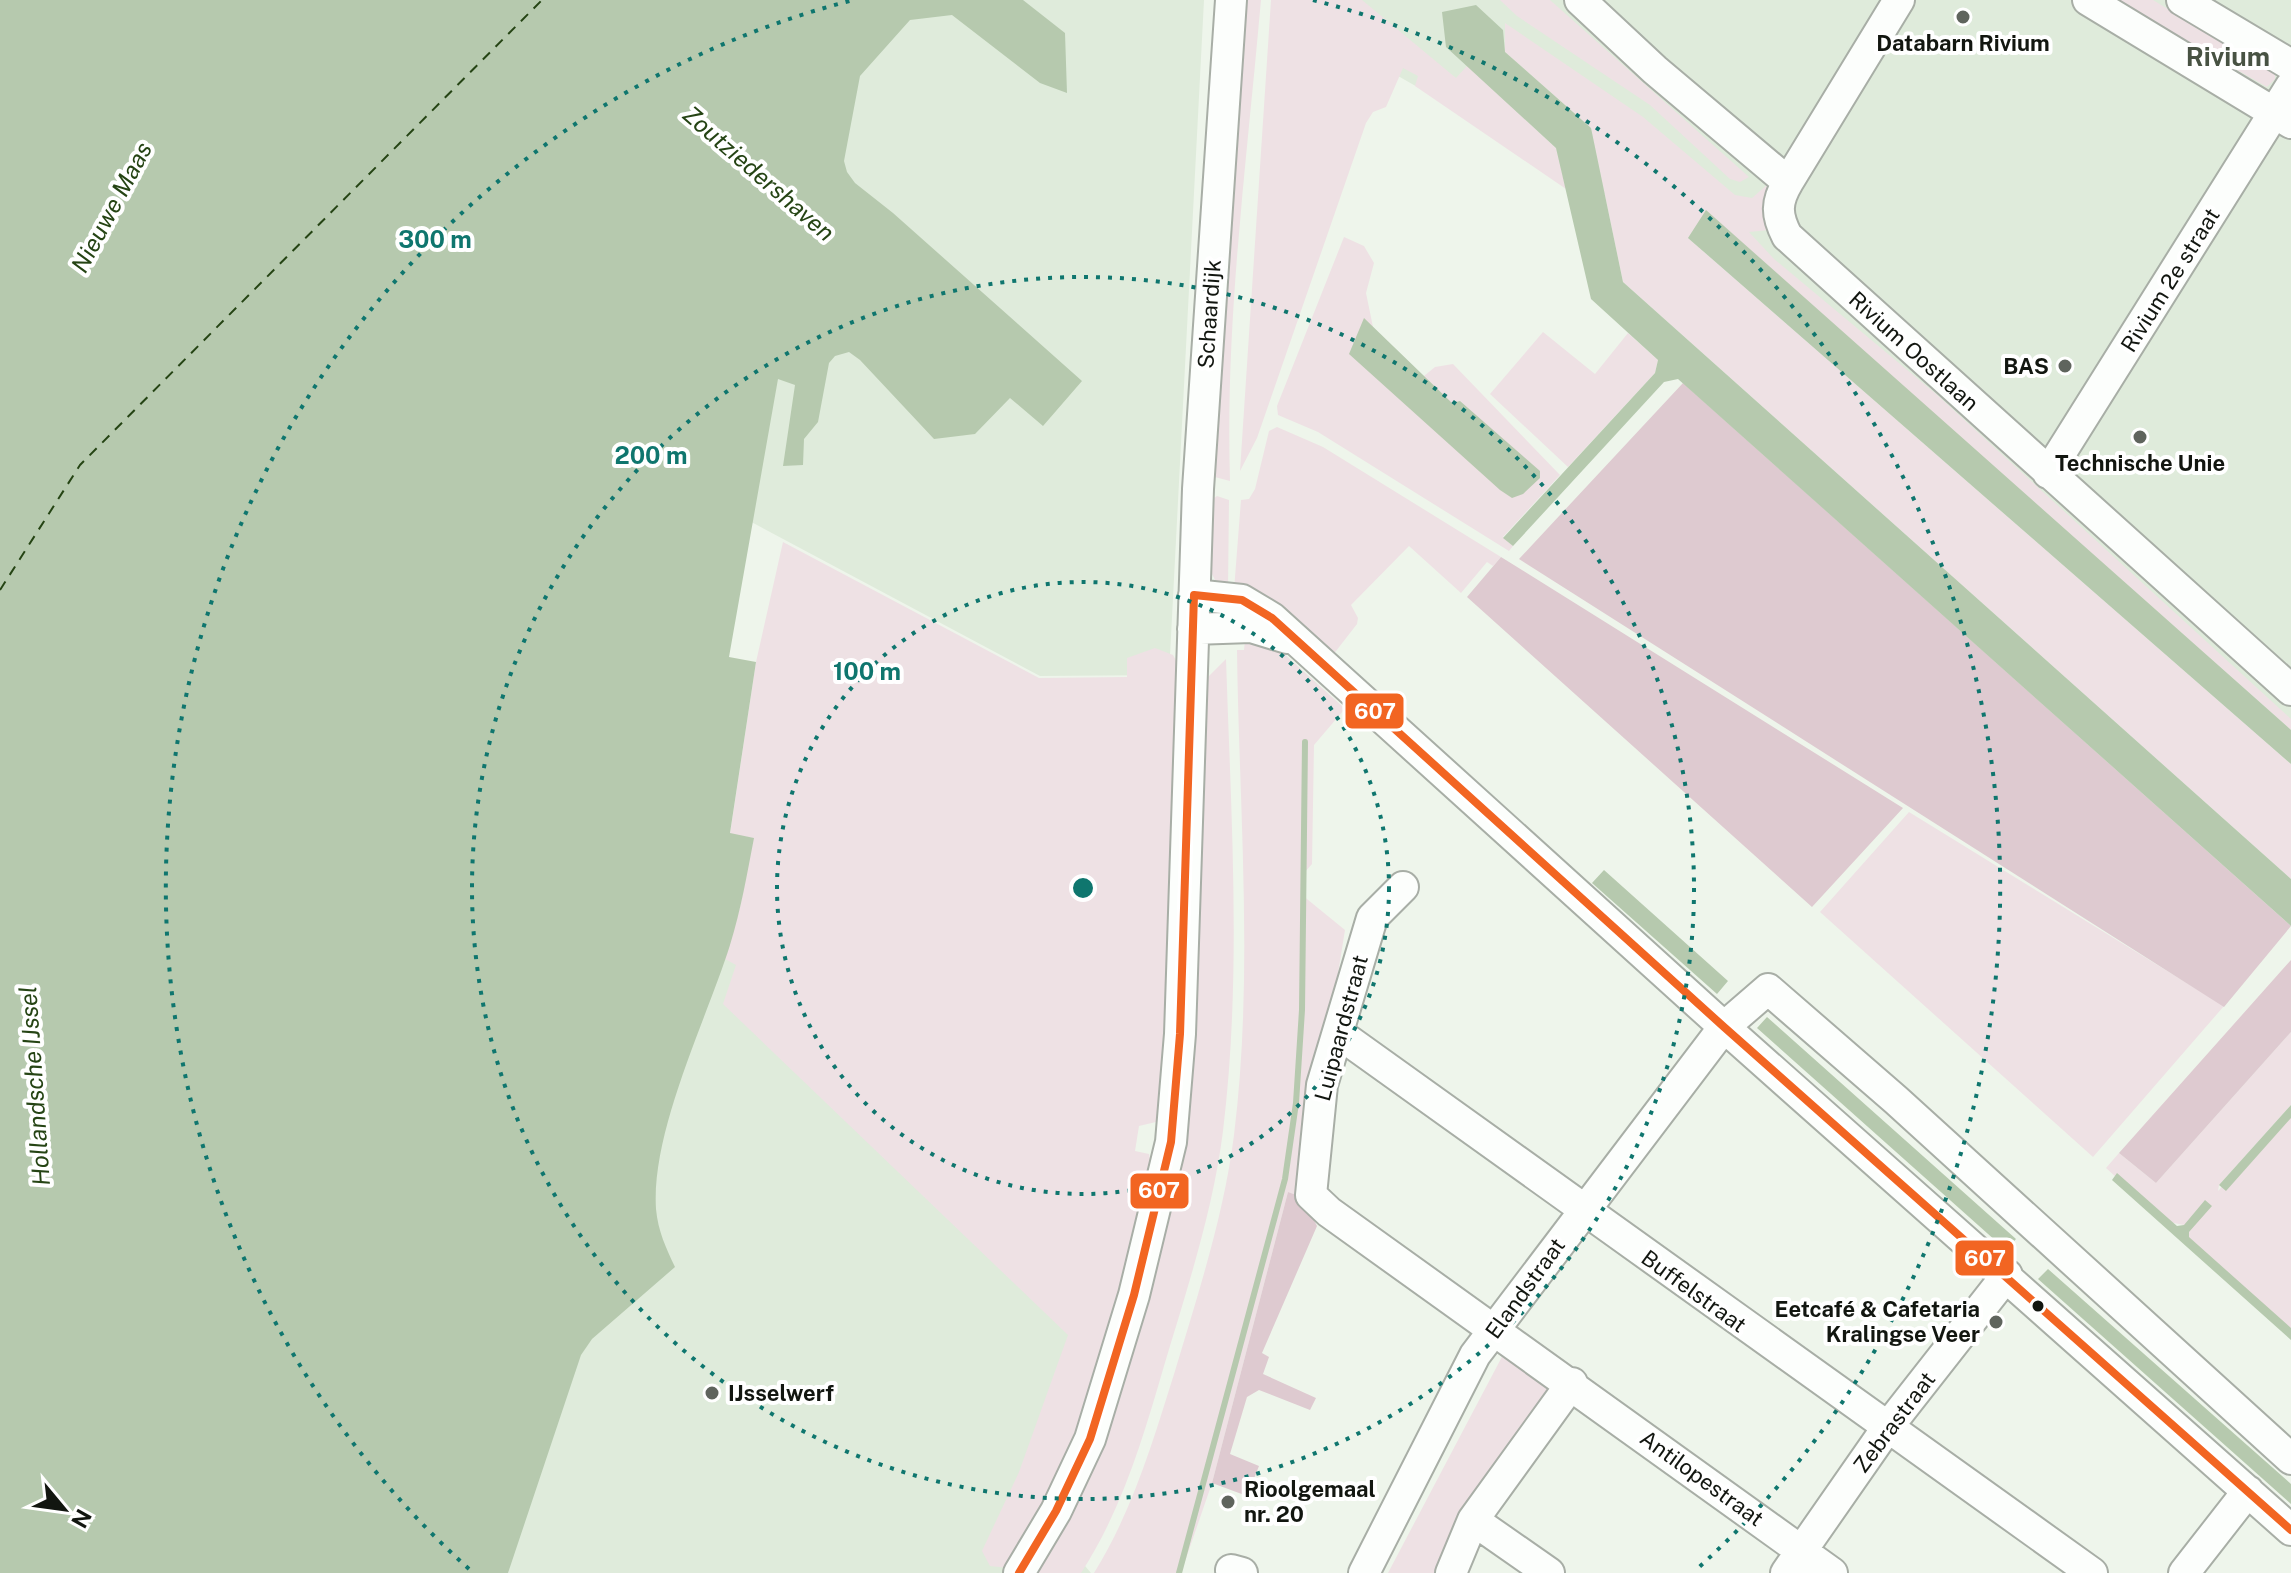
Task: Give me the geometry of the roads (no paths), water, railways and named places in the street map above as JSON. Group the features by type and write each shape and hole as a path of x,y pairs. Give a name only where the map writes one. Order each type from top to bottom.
{"street":[{"name":"Schaardijk","path":"1019,1573 1056,1511 1090,1439 1134,1295 1164,1180 1175,1109 1194,595 1231,0"},
{"path":"1580,0 1655,70 1788,182"},
{"name":"Rivium Oostlaan","path":"1899,0 1778,198 1779,220 1787,236 2291,690"},
{"path":"2088,0 2283,118"},
{"path":"2182,0 2291,65"},
{"name":"Rivium 2e straat","path":"2048,473 2283,118 2291,86"},
{"path":"1194,595 1232,598 1251,604 1272,618 1724,1027 2291,1530"},
{"path":"1193,629 1251,627 1297,642"},
{"name":"Luipaardstraat","path":"1403,887 1372,918 1322,1085 1311,1195 1329,1212 1494,1331"},
{"name":"Elandstraat","path":"1364,1573 1475,1355 1582,1210 1724,1027 1768,989 1896,1100 2291,1459"},
{"name":"Buffelstraat","path":"1338,1033 2092,1573"},
{"name":"Zebrastraat","path":"1794,1562 1887,1428 2007,1275"},
{"name":"Antilopestraat","path":"1494,1331 1572,1383 1794,1562 1832,1573"},
{"path":"1451,1573 1473,1520 1572,1383"},
{"path":"2184,1573 2248,1491"},
{"path":"1473,1520 1549,1573"}],"water":[{"path":"0,0 1023,0 1065,33 1067,93 1040,83 952,15 910,20 860,76 844,161 855,183 1082,381 1043,426 1010,398 975,434 934,439 849,352 835,356 829,363 818,422 804,439 803,465 783,466 795,385 778,379 729,657 756,662 730,833 754,838 730,945 682,1076 662,1146 656,1209 661,1232 675,1267 592,1339 581,1355 508,1573 0,1573"},
{"path":"1476,5 1503,30 1505,52 1591,128 1623,282 2291,879 2291,926 1678,379 1664,382 1513,546 1503,538 1655,373 1658,360 1591,299 1556,148 1446,47 1442,12"},
{"path":"1706,210 2291,730 2291,764 1688,238"},
{"path":"1364,318 1452,403 1460,401 1540,471 1540,478 1523,494 1512,498 1349,354"},
{"path":"1604,870 1728,981 1717,994 1592,883"},
{"path":"1767,1017 2016,1239 2006,1250 1757,1028"},
{"path":"2291,1105 2291,1118 2226,1191 2219,1185"},
{"path":"2117,1173 2177,1226 2184,1225 2205,1200 2212,1206 2189,1232 2189,1237 2291,1328 2291,1340 2112,1180"},
{"path":"2048,1269 2291,1484 2291,1504 2038,1279"}],"waterway":[{"path":"1179,1573 1285,1179 1296,1103 1302,1010 1305,742"}],"place":[{"name":"Databarn Rivium","path":"1963,17"},
{"name":"BAS","path":"2065,366"},
{"name":"Technische Unie","path":"2140,437"},
{"name":"Eetcafé & Cafetaria Kralingse Veer","path":"1996,1322"},
{"name":"IJsselwerf","path":"712,1393"},
{"name":"Rioolgemaal nr. 20","path":"1228,1502"}],"district":[{"name":"Rivium","path":"2228,56"}],"water label":[{"name":"Zoutziedershaven","path":"759,173"},
{"name":"Nieuwe Maas","path":"111,207"},
{"name":"Hollandsche IJssel","path":"34,1086"}]}
